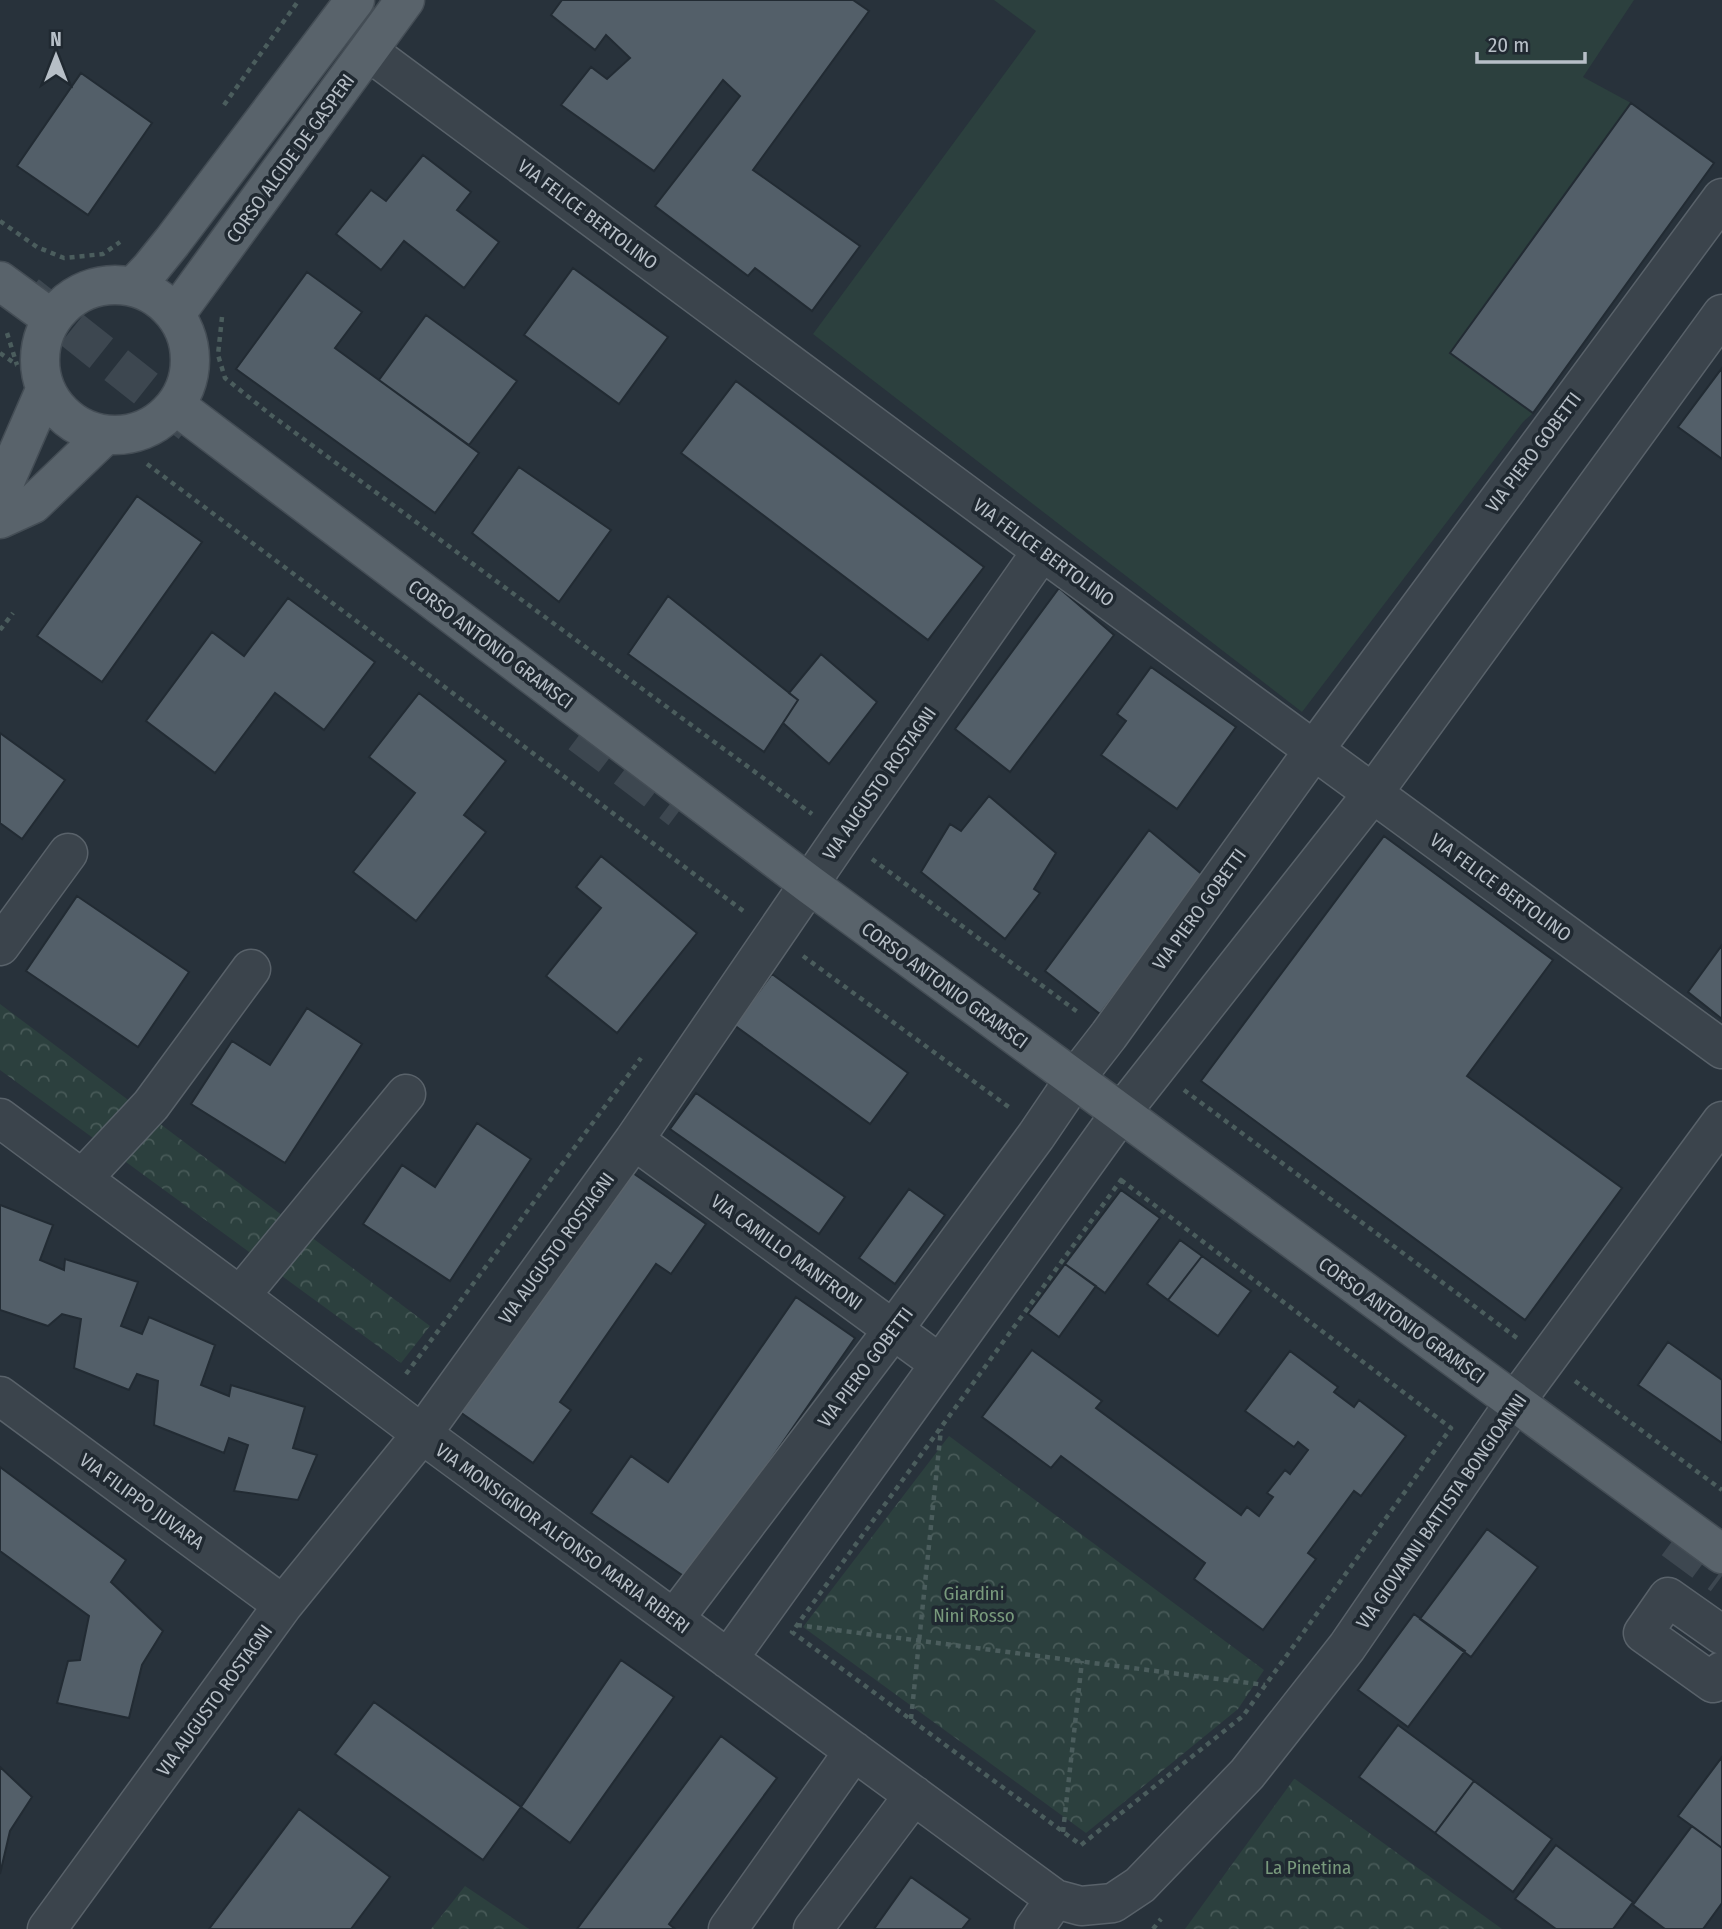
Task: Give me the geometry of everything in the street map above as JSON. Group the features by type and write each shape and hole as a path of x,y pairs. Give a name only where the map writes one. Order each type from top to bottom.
{"main road":[{"path":"133,287 152,268 355,0"},
{"name":"CORSO ALCIDE DE GASPERI","path":"175,315 405,0"},
{"path":"0,281 52,319"},
{"path":"0,500 32,378 40,372 44,335 52,319 64,305 79,294 96,287 133,287 156,298 175,315 184,331 189,350 189,370 175,405 161,419 144,429 125,435 104,435 85,429 68,419 32,378"},
{"name":"CORSO ANTONIO GRAMSCI","path":"175,405 809,884 1722,1554"},
{"path":"0,519 33,504 104,435"}],"street":[{"name":"VIA FELICE BERTOLINO","path":"368,51 1042,551 1722,1049"},
{"name":"VIA PIERO GOBETTI","path":"674,1619 893,1330 1314,750 1722,198"},
{"path":"728,1659 1120,1114 1373,793 1722,314"},
{"name":"VIA AUGUSTO ROSTAGNI","path":"47,1929 283,1605 422,1434 634,1140 842,836 1042,551"},
{"path":"0,946 68,853"},
{"path":"82,1179 151,1105 251,969"},
{"path":"240,1296 406,1094"},
{"name":"VIA MONSIGNOR ALFONSO MARIA RIBERI","path":"0,1118 422,1434 914,1795 1045,1914 1081,1906 1113,1903 1140,1885"},
{"name":"VIA GIOVANNI BATTISTA BONGIOANNI","path":"1140,1885 1247,1774 1347,1647 1515,1402 1722,1121"},
{"name":"VIA CAMILLO MANFRONI","path":"634,1140 940,1364"},
{"name":"VIA FILIPPO JUVARA","path":"0,1396 283,1605"},
{"path":"1716,1619 1668,1597 1643,1633 1713,1683 1722,1671"},
{"path":"728,1929 854,1751"},
{"path":"813,1929 914,1795"}],"path":[{"path":"0,221 37,247 64,258 103,254 128,236"},
{"path":"222,314 218,355 225,378 271,415 1109,1035"},
{"path":"0,325 32,378"},
{"path":"0,354 32,378"},
{"path":"147,464 775,935 1040,1130"},
{"path":"0,630 13,613"},
{"path":"406,1375 647,1049"},
{"path":"1155,1069 1722,1490"},
{"path":"1121,1180 1451,1428 1243,1716 1081,1845 792,1632 942,1425 1121,1180"},
{"path":"911,1719 942,1425"},
{"path":"797,1625 1265,1685"},
{"path":"1063,1832 1082,1661"}],"green space":[{"path":"994,0 1634,0 1583,77 1631,103 1714,163 1533,413 1523,422 1302,712 813,334 1036,31"},
{"path":"0,1004 430,1326 401,1363 0,1070"},
{"name":"Giardini Nini Rosso","path":"949,1436 1264,1670 1238,1709 1086,1833 803,1627"},
{"name":"La Pinetina","path":"1295,1779 1502,1929 1185,1929"},
{"path":"465,1886 529,1929 431,1929"}],"building":[{"path":"562,0 853,0 869,11 753,170 860,246 812,311 755,268 748,276 655,206 740,96 723,80 654,171 561,105 591,67 607,79 630,58 606,35 595,50 551,15"},
{"path":"81,73 152,123 88,215 17,166"},
{"path":"1631,103 1714,163 1533,413 1450,353"},
{"path":"423,155 471,192 457,210 499,242 464,288 404,241 381,270 336,234 371,190 386,201"},
{"path":"573,268 668,337 619,404 524,335"},
{"path":"307,272 362,312 335,348 479,453 435,513 236,369"},
{"path":"426,315 517,381 469,445 379,380"},
{"path":"1722,368 1722,459 1678,427"},
{"path":"736,381 984,567 928,640 681,453"},
{"path":"519,467 611,530 559,602 472,533"},
{"path":"137,496 202,542 102,682 37,636"},
{"path":"1059,588 1114,635 1010,772 955,729"},
{"path":"668,596 798,700 764,752 628,654"},
{"path":"288,598 375,662 324,730 275,693 215,773 146,721 212,632 244,656"},
{"path":"821,654 877,702 829,764 783,723 798,700 789,693"},
{"path":"1151,667 1236,727 1177,809 1101,755 1126,721 1117,714"},
{"path":"419,693 506,761 464,815 486,832 416,921 353,872 415,793 369,757"},
{"path":"0,733 65,780 22,839 0,823"},
{"path":"989,796 1056,853 1034,889 1040,893 1005,939 921,872 950,824 961,831"},
{"path":"1149,830 1204,876 1100,1014 1045,971"},
{"path":"1384,836 1553,960 1467,1076 1622,1188 1525,1320 1201,1081"},
{"path":"601,856 697,933 617,1033 546,976 601,908 576,887"},
{"path":"77,896 189,972 138,1047 26,971"},
{"path":"1722,945 1722,1019 1688,992"},
{"path":"772,974 908,1073 870,1124 734,1025"},
{"path":"307,1008 362,1044 285,1163 191,1104 232,1041 270,1065"},
{"path":"696,1093 845,1197 819,1234 670,1129"},
{"path":"477,1123 531,1159 450,1281 363,1224 402,1165 435,1187"},
{"path":"630,1171 706,1224 671,1274 656,1264 560,1402 571,1410 533,1463 460,1412"},
{"path":"909,1189 945,1215 895,1284 859,1258"},
{"path":"1121,1190 1160,1218 1105,1293 1065,1264"},
{"path":"0,1205 53,1225 40,1260 64,1270 65,1259 138,1282 121,1326 142,1334 149,1317 215,1345 201,1385 229,1396 231,1385 305,1407 293,1448 317,1455 298,1500 234,1491 248,1445 229,1438 224,1453 154,1425 158,1381 137,1374 129,1390 74,1368 81,1319 62,1314 48,1326 0,1310"},
{"path":"1180,1240 1202,1256 1168,1300 1147,1284"},
{"path":"1202,1256 1251,1291 1218,1336 1168,1300"},
{"path":"1065,1264 1096,1286 1059,1337 1028,1314"},
{"path":"796,1297 855,1338 688,1579 591,1513 631,1456 668,1482"},
{"path":"1668,1342 1722,1380 1722,1443 1638,1385"},
{"path":"1032,1350 1102,1401 1096,1408 1241,1515 1247,1507 1259,1516 1273,1497 1267,1493 1285,1470 1290,1474 1308,1450 1298,1442 1294,1447 1245,1411 1290,1351 1338,1387 1334,1392 1354,1407 1359,1400 1406,1436 1361,1496 1354,1491 1308,1553 1316,1559 1263,1630 1194,1579 1205,1563 1061,1456 1051,1468 982,1417"},
{"path":"0,1467 126,1560 111,1582 163,1631 142,1665 129,1718 57,1703 68,1661 80,1660 89,1616 0,1551"},
{"path":"1487,1529 1538,1567 1471,1657 1420,1619"},
{"path":"1414,1614 1465,1651 1408,1727 1358,1690"},
{"path":"621,1660 674,1697 570,1843 521,1807"},
{"path":"374,1702 521,1807 483,1860 335,1754"},
{"path":"1398,1725 1474,1781 1435,1833 1359,1777"},
{"path":"721,1736 777,1778 669,1924 675,1929 577,1929"},
{"path":"1722,1757 1722,1848 1678,1816"},
{"path":"0,1767 32,1797 10,1831 0,1874"},
{"path":"1474,1781 1552,1839 1513,1892 1435,1833"},
{"path":"299,1809 390,1877 351,1929 209,1929"},
{"path":"1692,1826 1722,1848 1722,1903 1703,1929 1665,1929 1633,1905"},
{"path":"1556,1845 1633,1902 1613,1929 1556,1929 1515,1899"},
{"path":"911,1877 970,1919 962,1929 874,1929"}],"tunnel":[{"path":"27,294 199,431"},
{"path":"580,734 680,810"},
{"path":"1673,1540 1722,1576"}]}
